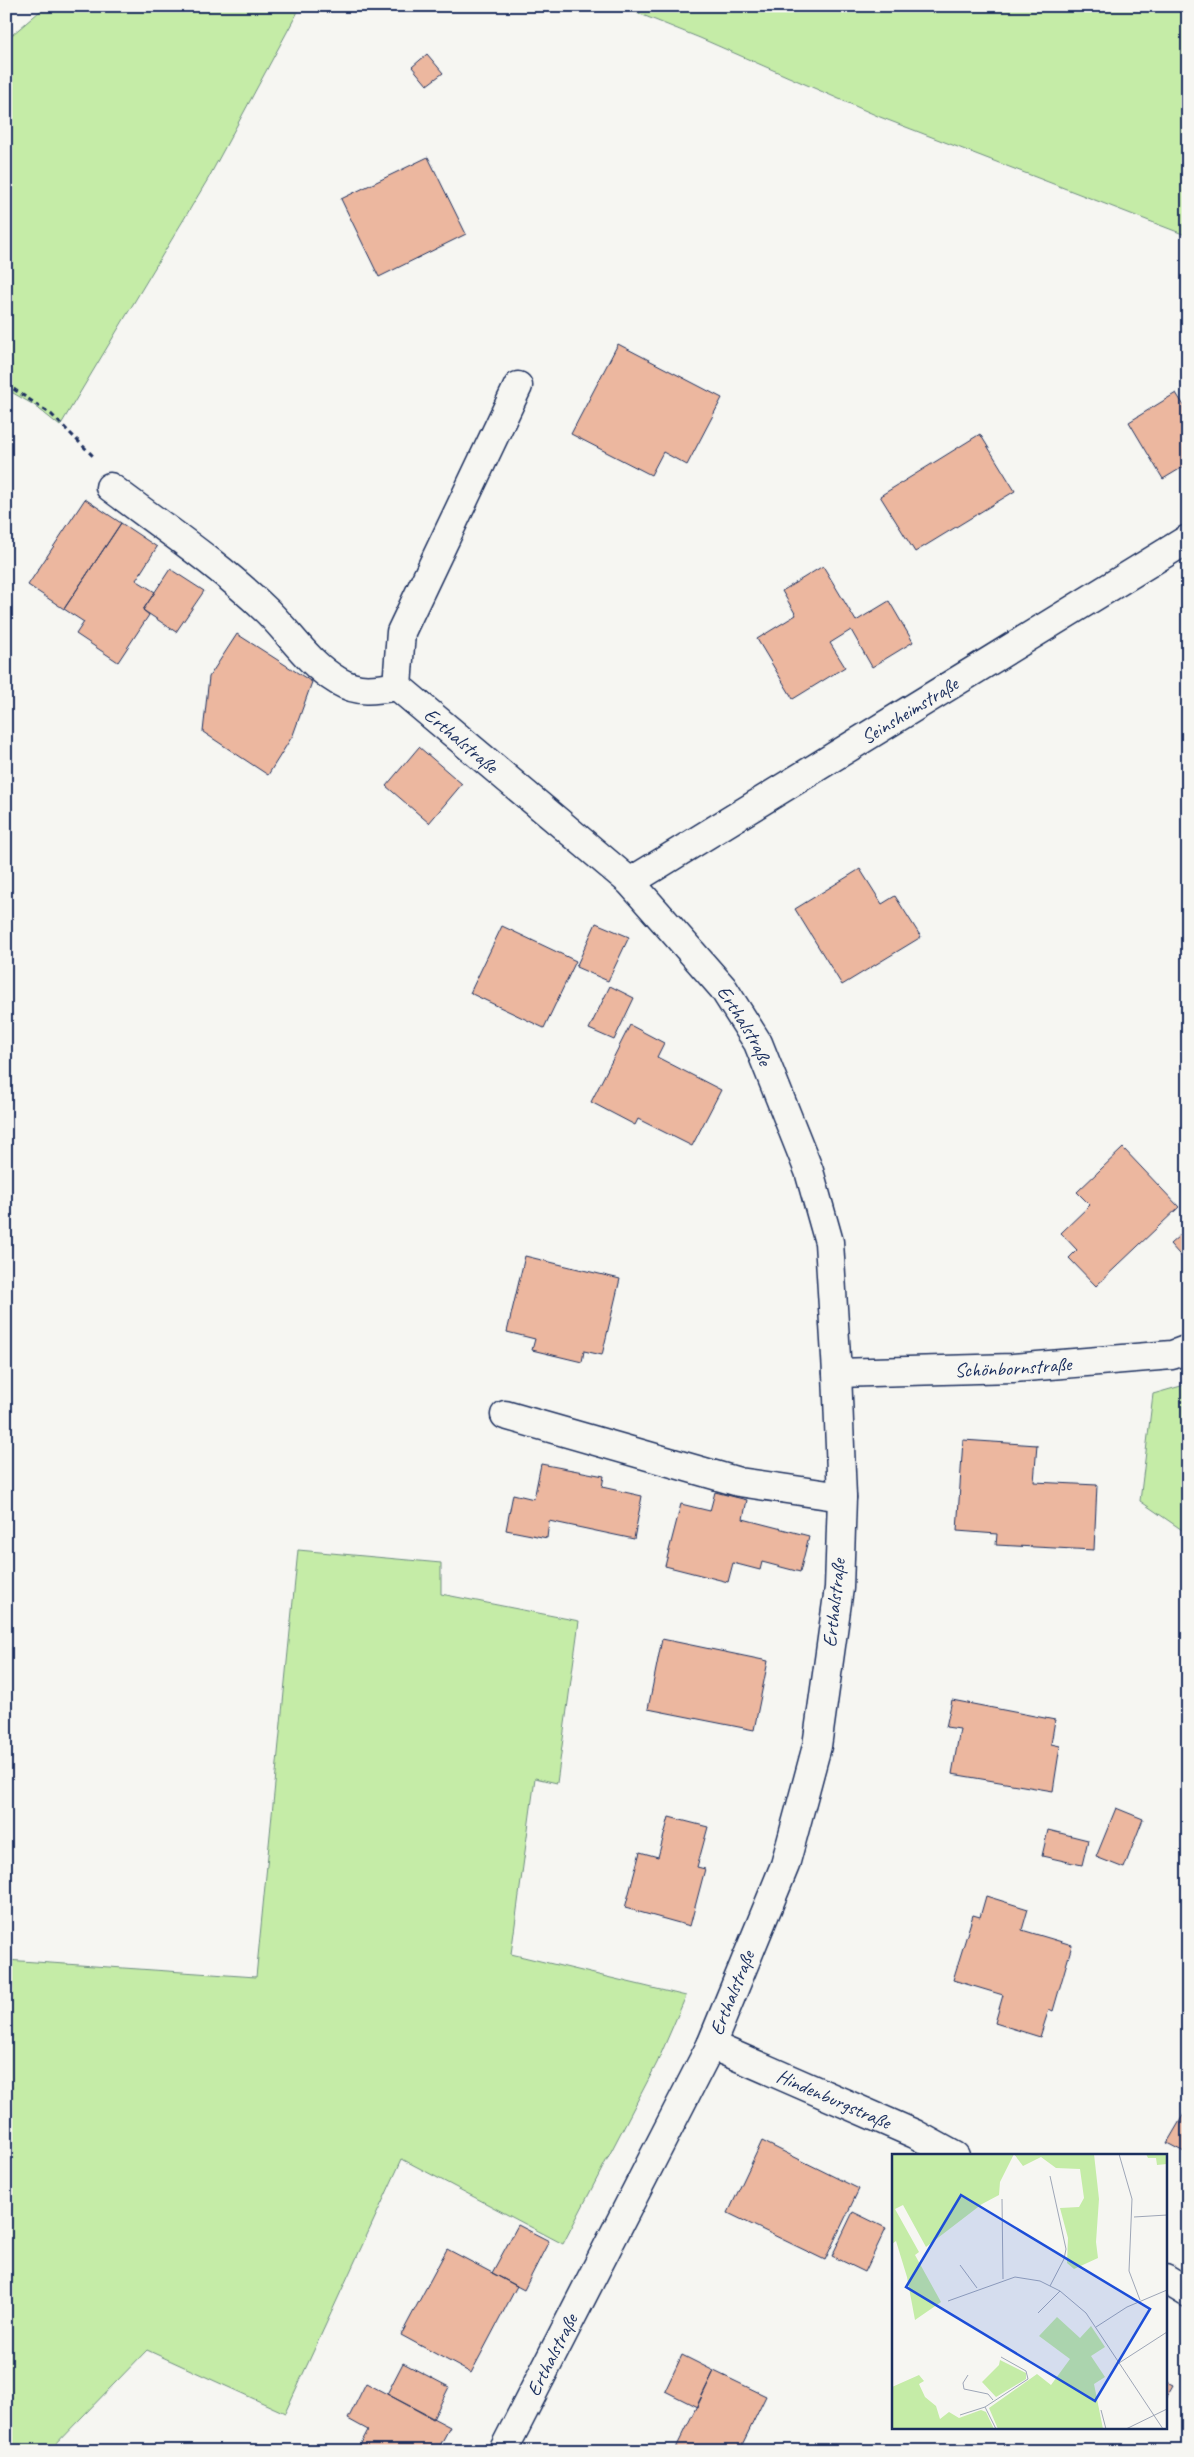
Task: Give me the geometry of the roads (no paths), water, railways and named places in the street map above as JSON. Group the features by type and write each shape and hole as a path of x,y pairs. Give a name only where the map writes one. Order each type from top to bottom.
{"street":[{"path":"110,487 208,562 268,612 306,657 339,682 367,691 397,686 401,632 518,386"},
{"name":"Seinsheimstraße","path":"630,882 1188,539"},
{"name":"Erthalstraße","path":"397,686 630,882 723,988 758,1042 809,1171 829,1242 837,1373 842,1496 839,1588 817,1746 785,1865 711,2045 504,2451"},
{"name":"Schönbornstraße","path":"837,1373 1012,1368 1172,1355 1188,1349"},
{"path":"506,1415 739,1482 842,1496"},
{"name":"Hindenburgstraße","path":"711,2045 915,2134 951,2154"},
{"path":"1166,2279 1188,2293"}]}
